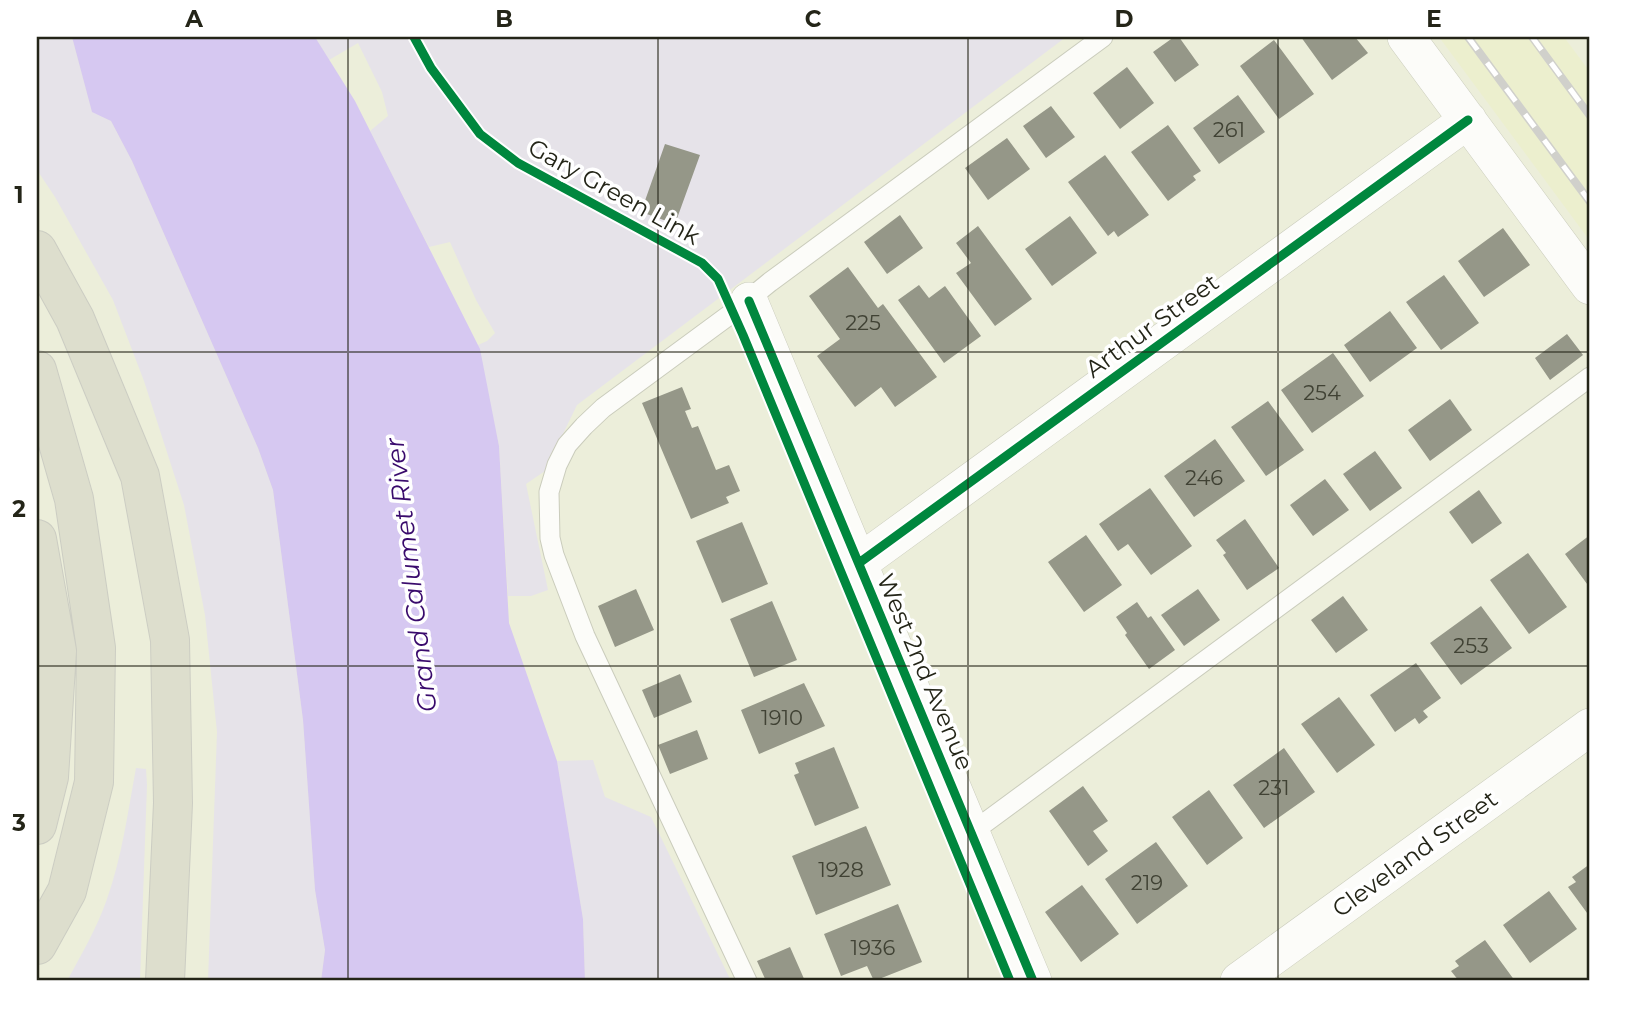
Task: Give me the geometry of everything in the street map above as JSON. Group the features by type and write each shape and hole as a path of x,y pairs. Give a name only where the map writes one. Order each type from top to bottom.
{"highway":[{"path":"37,250 75,319 140,476 170,640 173,803 165,981"},
{"path":"37,370 74,499 96,648 93,782 67,891 37,946"},
{"path":"37,539 57,651 48,778 37,825"}],"street":[{"path":"1406,37 1590,285"},
{"name":"Arthur Street","path":"859,563 1468,120"},
{"name":"West 2nd Avenue","path":"748,301 1033,981"},
{"name":"Cleveland Street","path":"1239,981 1590,727"}],"lane":[{"path":"747,981 585,636 554,555 549,522 549,492 556,465 567,445 603,408 1103,37"},
{"path":"971,833 1590,377"}],"shaded area":[{"path":"37,37 72,37 92,111 111,121 132,161 258,448 273,490 303,720 315,890 325,950 321,981 208,981 217,732 205,615 184,505 144,381 113,300 37,170"},
{"path":"315,37 1066,37 577,405 545,471 526,484 548,590 531,596 508,596 499,446 478,345 495,333 476,300 450,242 429,247 370,131 388,116 382,92 358,43 329,60"},
{"path":"1439,37 1564,37 1590,72 1590,241"},
{"path":"593,760 605,797 651,817 731,981 585,981 583,919 557,761"},
{"path":"136,768 146,769 147,785 140,981 67,981 89,941 107,899 117,867"}],"water":[{"name":"Grand Calumet River","path":"72,37 315,37 355,101 480,349 499,446 509,623 557,761 583,919 585,981 321,981 325,950 315,890 303,720 273,490 258,448 132,161 111,121 92,112"}],"building":[{"path":"1174,37 1179,37 1199,65 1175,82 1153,52"},
{"path":"1301,37 1355,37 1368,53 1332,80"},
{"path":"1274,40 1314,94 1279,119 1240,66"},
{"path":"1127,67 1154,103 1120,129 1093,93"},
{"path":"1238,95 1265,132 1219,164 1193,128"},
{"path":"1051,106 1075,137 1046,158 1023,126"},
{"path":"1168,125 1201,171 1193,176 1196,180 1168,201 1131,152"},
{"path":"1007,138 1030,169 988,200 965,168"},
{"path":"665,144 700,155 675,224 641,212"},
{"path":"1105,155 1149,215 1118,237 1114,231 1108,236 1068,182"},
{"path":"900,215 923,248 887,274 864,242"},
{"path":"1070,216 1097,253 1052,286 1025,249"},
{"path":"978,226 1032,299 995,326 956,273 971,263 956,243"},
{"path":"1503,228 1530,265 1484,297 1458,261"},
{"path":"848,267 878,308 883,304 937,377 895,407 881,387 855,407 817,356 840,339 809,296"},
{"path":"1444,275 1479,323 1441,350 1406,302"},
{"path":"919,285 929,298 945,286 981,336 944,363 898,300"},
{"path":"1390,311 1417,348 1370,382 1344,345"},
{"path":"1567,334 1583,355 1550,380 1535,358"},
{"path":"1333,353 1364,396 1312,433 1281,390"},
{"path":"682,387 691,409 685,411 692,428 698,426 716,470 729,465 740,491 726,497 729,503 691,519 642,403"},
{"path":"1450,399 1472,430 1430,461 1408,430"},
{"path":"1268,401 1304,450 1266,476 1231,427"},
{"path":"1215,439 1245,481 1194,517 1164,476"},
{"path":"1375,451 1402,488 1370,511 1343,474"},
{"path":"1325,479 1349,510 1313,536 1290,505"},
{"path":"1150,488 1192,546 1151,575 1128,544 1118,551 1099,524"},
{"path":"1479,490 1502,523 1472,544 1449,512"},
{"path":"1245,519 1279,568 1247,590 1216,540"},
{"path":"742,522 768,584 722,603 696,541"},
{"path":"1086,535 1122,585 1084,612 1048,562"},
{"path":"1590,535 1590,588 1565,554"},
{"path":"1528,553 1567,607 1529,634 1490,580"},
{"path":"636,589 654,630 615,647 598,606"},
{"path":"1198,589 1220,620 1184,646 1161,615"},
{"path":"1343,596 1368,630 1336,653 1311,620"},
{"path":"772,601 797,660 754,677 730,619"},
{"path":"1137,602 1148,618 1151,616 1175,650 1149,669 1116,617"},
{"path":"1481,606 1512,648 1461,685 1430,643"},
{"path":"1416,663 1441,698 1423,711 1428,717 1419,724 1415,718 1395,732 1370,695"},
{"path":"680,674 692,702 654,718 642,690"},
{"path":"804,683 825,726 759,754 741,710"},
{"path":"1339,697 1375,745 1337,773 1301,724"},
{"path":"697,730 708,759 670,774 658,745"},
{"path":"834,747 859,808 815,826 794,775 799,773 795,763"},
{"path":"1284,748 1315,792 1264,828 1233,785"},
{"path":"1083,786 1108,821 1093,831 1108,851 1088,866 1049,811"},
{"path":"1209,790 1243,838 1207,865 1172,817"},
{"path":"866,826 891,885 816,915 792,856"},
{"path":"1156,842 1188,886 1137,924 1105,879"},
{"path":"1590,864 1590,917 1568,887 1576,882 1572,877"},
{"path":"1082,885 1119,934 1081,962 1045,912"},
{"path":"1549,891 1577,929 1530,963 1503,925"},
{"path":"898,904 922,962 874,981 867,966 841,976 824,934"},
{"path":"1485,940 1515,981 1459,981 1451,971 1459,966 1455,961"},
{"path":"790,947 805,981 766,981 757,961"}],"railway":[{"path":"1468,37 1590,202"},
{"path":"1532,37 1590,116"}],"cycle path":[{"name":"Gary Green Link","path":"414,37 431,68 480,134 518,163 702,263 718,279 1010,981"},
{"path":"859,563 1468,120"},
{"path":"749,301 1033,981"}]}
